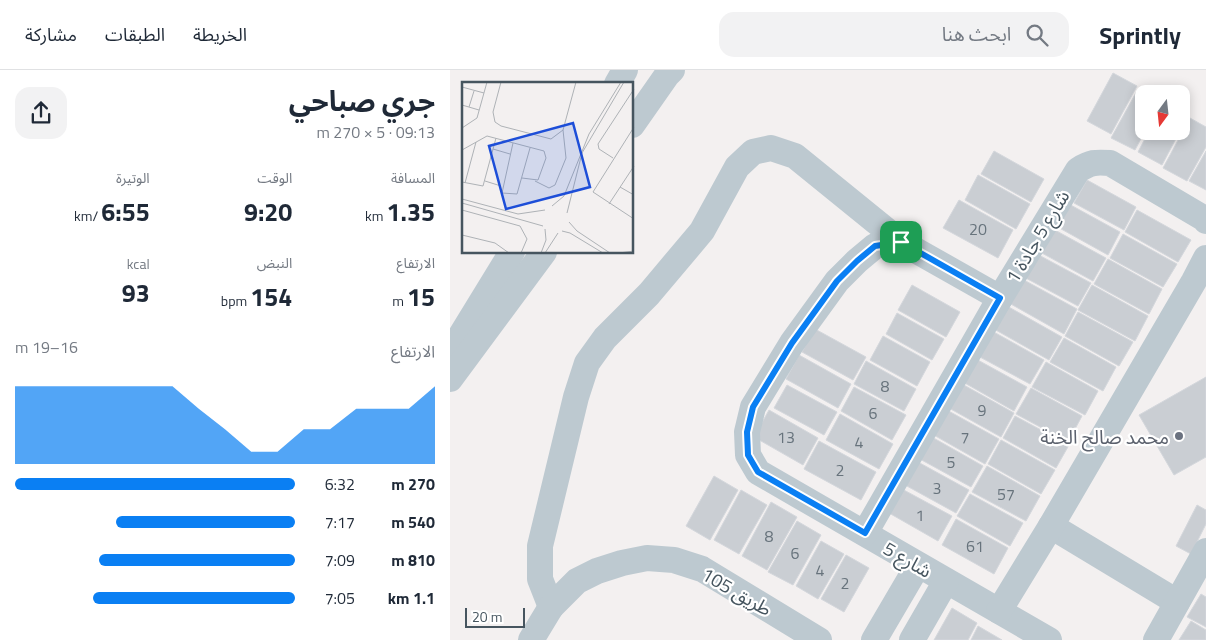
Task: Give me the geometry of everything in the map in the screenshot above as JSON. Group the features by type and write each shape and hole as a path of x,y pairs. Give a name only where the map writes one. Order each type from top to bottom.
{"street":[{"path":"618,82 625,70"},
{"path":"634,122 672,70"},
{"path":"551,606 540,579 540,546 576,396 587,363 605,338 649,294 702,231 737,167 753,152 771,148 795,156 901,242 1000,298"},
{"name":"شارع 5 جادة 1","path":"865,533 1000,298 1078,170 1088,164 1098,162 1110,163 1206,221"},
{"name":"شارع 5","path":"901,242 875,246 857,261 837,281 792,343 753,407 747,432 748,455 758,472 1048,640"},
{"path":"450,352 511,254"},
{"path":"450,379 543,254"},
{"path":"1000,611 1202,276"},
{"path":"1050,526 1177,602"},
{"path":"1156,640 1206,551"},
{"name":"طريق 105","path":"531,640 551,606 577,582 597,571 647,558 674,560 702,568 819,640"},
{"path":"874,640 918,565"},
{"path":"912,640 946,581"}],"building":[{"path":"1113,73 1135,85 1135,90 1111,134 1087,121"},
{"path":"1135,94 1135,140 1140,140 1135,150 1111,138"},
{"path":"1190,118 1206,127 1206,147 1187,181 1163,168 1178,140 1190,140"},
{"path":"1144,140 1175,140 1162,165 1138,152"},
{"path":"994,151 1044,179 1031,202 981,174"},
{"path":"1206,151 1206,190 1189,181"},
{"path":"978,175 1030,204 1016,229 965,200"},
{"path":"1087,180 1136,207 1124,230 1074,203"},
{"path":"959,200 1013,230 998,258 943,228"},
{"path":"1067,203 1120,232 1108,255 1054,225"},
{"path":"1137,210 1191,240 1178,262 1125,232"},
{"path":"1053,229 1106,258 1093,281 1040,252"},
{"path":"1123,234 1177,264 1163,287 1110,258"},
{"path":"1035,253 1091,283 1078,306 1022,276"},
{"path":"1108,259 1162,289 1149,314 1094,284"},
{"path":"1022,279 1077,309 1064,334 1009,303"},
{"path":"912,285 960,312 946,337 898,310"},
{"path":"1092,285 1148,316 1135,341 1078,310"},
{"path":"1007,306 1062,337 1049,360 994,329"},
{"path":"1078,312 1133,342 1119,366 1065,336"},
{"path":"897,313 944,339 932,360 886,334"},
{"path":"815,329 866,357 853,380 802,352"},
{"path":"992,331 1044,360 1030,384 978,356"},
{"path":"883,336 930,362 917,386 870,360"},
{"path":"1064,338 1116,367 1103,391 1050,362"},
{"path":"799,355 851,384 838,408 786,379"},
{"path":"976,359 1027,387 1014,411 963,382"},
{"path":"866,361 916,389 904,411 854,384"},
{"path":"1046,362 1098,391 1085,415 1032,387"},
{"name":"محمد صالح الخنة","path":"1206,377 1206,457 1174,475 1139,415"},
{"path":"962,384 1014,413 1001,437 949,408"},
{"path":"787,385 837,412 824,435 774,408"},
{"path":"854,387 906,415 892,440 841,411"},
{"path":"1031,388 1082,416 1068,442 1016,414"},
{"path":"945,409 999,439 985,464 932,434"},
{"path":"769,410 818,438 803,465 754,437"},
{"path":"840,414 893,444 879,469 826,440"},
{"path":"1015,416 1069,445 1056,468 1003,438"},
{"path":"930,436 983,466 971,487 918,458"},
{"path":"1001,440 1055,470 1041,494 988,464"},
{"path":"819,441 876,472 861,500 804,469"},
{"path":"918,462 969,490 956,513 905,485"},
{"path":"987,466 1040,496 1026,521 972,492"},
{"path":"714,476 738,490 710,540 686,526"},
{"path":"902,489 952,516 938,541 889,513"},
{"path":"741,490 767,505 739,554 714,540"},
{"path":"970,494 1023,523 1010,546 957,516"},
{"path":"771,502 797,517 767,570 742,556"},
{"path":"1197,505 1206,510 1206,524 1191,554 1176,546"},
{"path":"956,519 1008,548 994,574 942,545"},
{"path":"797,521 821,535 793,585 768,572"},
{"path":"821,541 844,554 818,599 796,586"},
{"path":"846,555 869,568 844,612 821,599"},
{"path":"1201,594 1206,597 1206,627 1187,617"},
{"path":"952,608 977,623 968,640 934,640"},
{"path":"1191,621 1206,630 1206,640 1179,640"},
{"path":"978,626 1002,640 971,640"}],"place":[{"name":"محمد صالح الخنة","path":"1179,436"}],"route":[{"path":"901,242 1000,298 865,533 758,472 748,455 747,432 753,407 792,343 837,281 875,246 901,242"}]}
